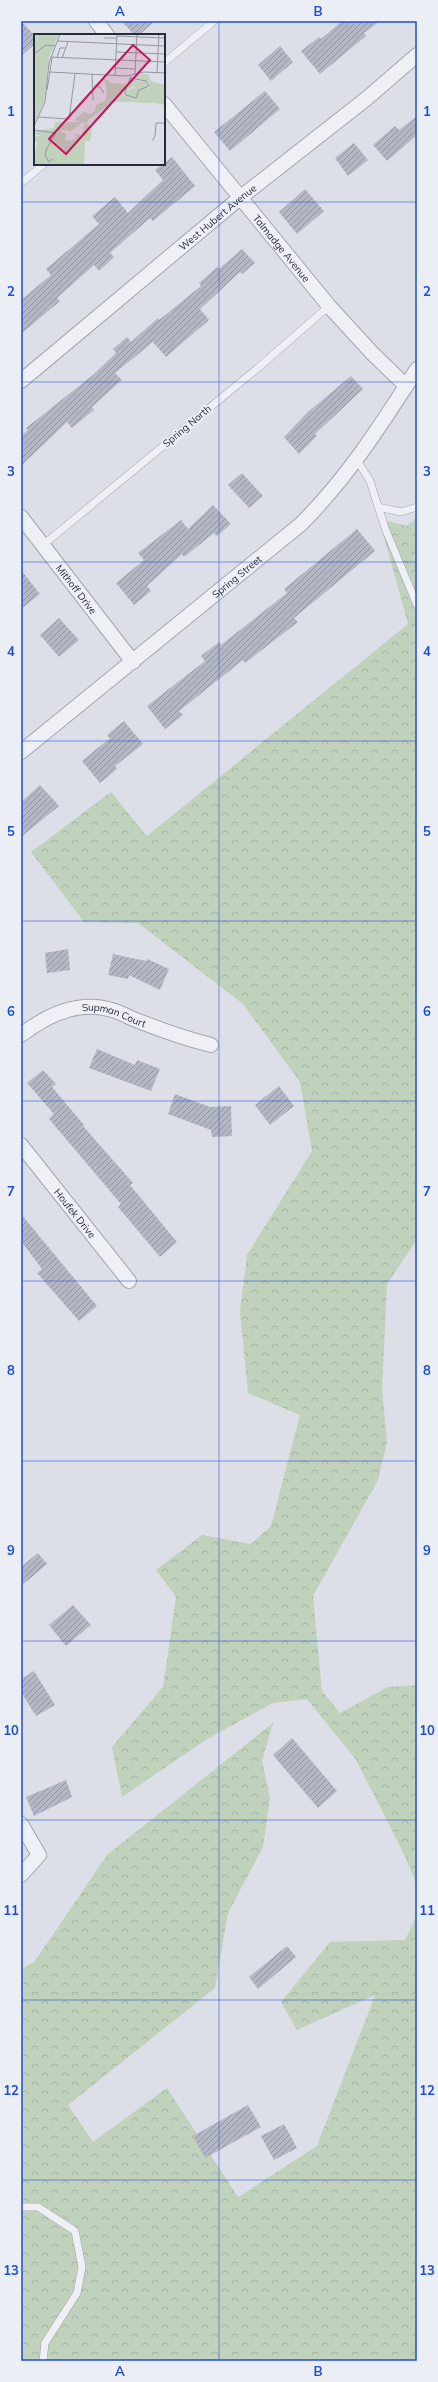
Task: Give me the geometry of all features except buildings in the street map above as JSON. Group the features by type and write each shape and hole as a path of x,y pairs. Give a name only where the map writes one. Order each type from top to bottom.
{"street":[{"path":"96,21 106,34"},
{"name":"West Hubert Avenue","path":"21,381 241,197 366,99 417,56"},
{"name":"Talmadge Avenue","path":"165,105 329,306 372,353 406,386"},
{"name":"Spring Street","path":"21,752 301,524 329,496 357,460 417,369"},
{"name":"Mithoff Drive","path":"21,517 133,662"},
{"name":"Supman Court","path":"21,1035 42,1020 63,1011 94,1007 114,1010 181,1037 211,1045"},
{"name":"Houfek Drive","path":"21,1145 129,1281"},
{"path":"21,1824 38,1855 21,1875"}],"lane":[{"path":"165,62 214,21"},
{"path":"21,183 43,165"},
{"name":"Spring North","path":"43,545 259,367 329,306"},
{"path":"357,460 370,481 378,507 417,605"},
{"path":"378,507 401,512 417,507"},
{"path":"21,2207 38,2207 75,2231 82,2267 77,2293 45,2343 43,2361"}],"green space":[{"path":"417,517 417,1235 414,1244 387,1284 382,1389 387,1442 378,1480 313,1596 322,1691 340,1713 388,1687 417,1685 417,1885 404,1854 356,1760 307,1699 273,1703 207,1739 122,1797 112,1747 163,1687 176,1597 156,1570 202,1535 251,1544 271,1526 300,1415 248,1393 240,1311 247,1255 312,1151 300,1082 243,1004 138,923 84,922 31,852 111,792 147,836 408,624 379,519 407,526"},
{"path":"273,1723 262,1761 270,1798 263,1847 228,1913 215,1988 68,2105 93,2142 167,2088 238,2197 317,2146 375,1995 297,2030 281,2002 330,1942 405,1940 417,1915 417,2361 21,2361 21,1970 35,1961 107,1855"}]}
